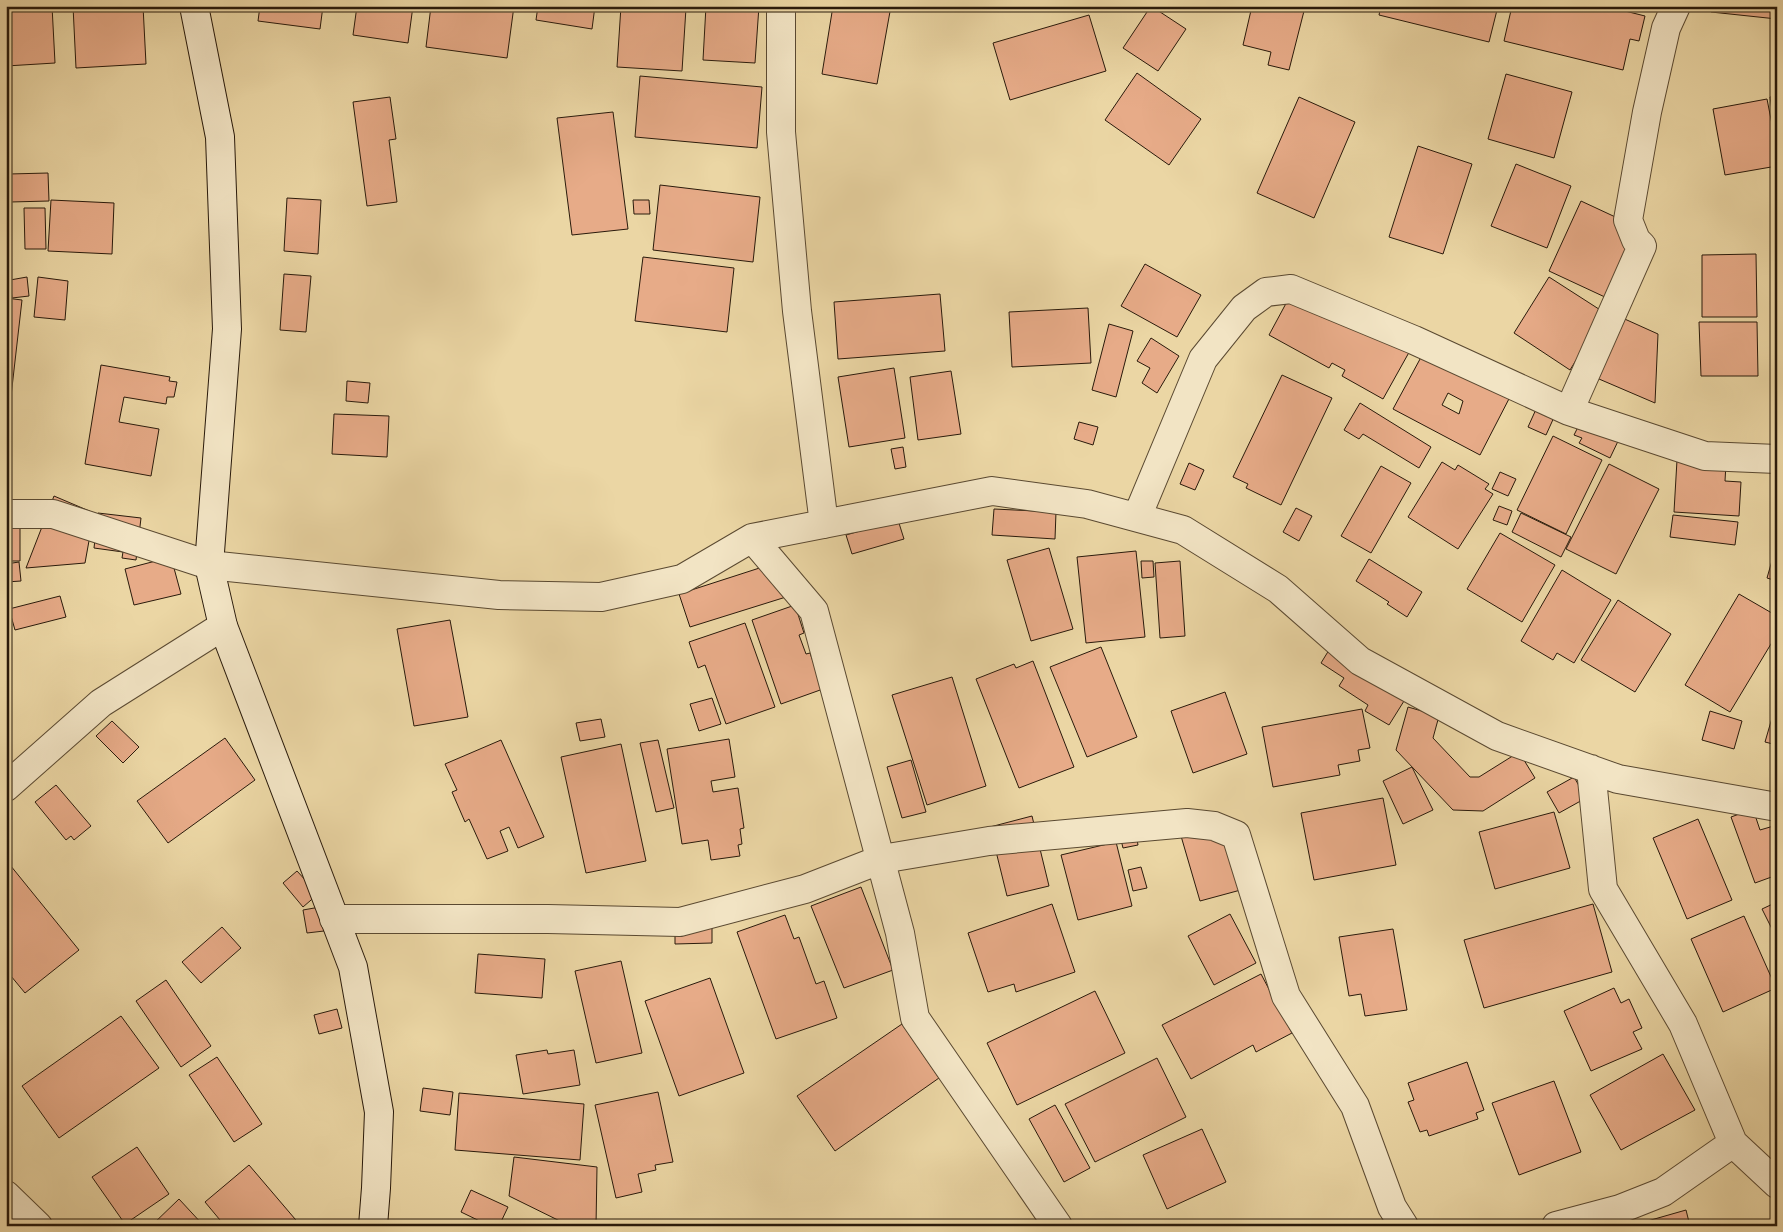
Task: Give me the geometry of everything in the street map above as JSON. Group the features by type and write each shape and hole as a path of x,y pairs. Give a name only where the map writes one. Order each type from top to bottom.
{"street":[{"path":"194,6 220,137 227,329 209,565 223,626 353,967 379,1112 373,1226"},
{"path":"781,6 781,132 797,311 824,524"},
{"path":"1569,411 1642,246 1636,240 1628,220 1647,112 1666,28 1676,6"},
{"path":"1137,517 1203,359 1244,308 1266,292 1291,289 1414,340 1569,411 1705,456 1777,459"},
{"path":"6,514 52,514 209,565 499,596 601,597 682,579 752,538 992,491 1087,504 1183,530 1278,589 1360,661 1497,736 1618,779 1777,807"},
{"path":"752,538 814,612 882,859 900,933 915,1018 1058,1226"},
{"path":"6,788 101,704 223,626"},
{"path":"1590,769 1603,889 1683,1024 1733,1143 1777,1184"},
{"path":"334,919 680,922 805,889 882,859 990,840 1187,823 1214,826 1236,835 1286,996 1355,1106 1392,1207 1404,1226"},
{"path":"1556,1226 1620,1210 1663,1192 1733,1143"},
{"path":"6,1195 38,1226"}],"building":[{"path":"6,6 52,6 55,63 6,66"},
{"path":"73,6 143,6 146,64 76,68"},
{"path":"260,6 323,6 320,29 258,21"},
{"path":"357,6 413,6 408,43 353,35"},
{"path":"431,6 514,6 507,58 426,47"},
{"path":"538,6 595,6 592,29 536,20"},
{"path":"621,6 686,8 682,71 617,67"},
{"path":"706,6 759,6 755,63 703,60"},
{"path":"833,6 891,6 877,84 822,74"},
{"path":"1151,6 1186,29 1158,71 1123,48"},
{"path":"1252,6 1286,6 1304,11 1289,70 1268,65 1271,52 1243,45"},
{"path":"1381,6 1498,6 1489,42 1379,15"},
{"path":"1512,6 1605,6 1645,16 1639,41 1630,39 1623,70 1504,41"},
{"path":"1713,6 1777,6 1777,19 1711,12"},
{"path":"1089,15 1106,71 1010,100 993,43"},
{"path":"1137,73 1201,119 1169,165 1105,120"},
{"path":"1506,74 1572,92 1554,158 1488,139"},
{"path":"640,76 762,87 757,148 635,137"},
{"path":"1777,96 1777,144 1770,97"},
{"path":"390,97 396,139 389,140 397,202 367,206 353,102"},
{"path":"1299,97 1355,122 1314,218 1257,193"},
{"path":"1767,99 1777,150 1777,166 1725,175 1713,109"},
{"path":"613,112 628,229 572,235 557,118"},
{"path":"1418,146 1472,164 1443,254 1389,237"},
{"path":"1516,164 1571,186 1547,248 1491,226"},
{"path":"48,173 49,201 10,202 9,174"},
{"path":"660,185 760,197 753,262 653,250"},
{"path":"287,198 321,200 318,254 284,251"},
{"path":"51,200 114,203 112,254 48,251"},
{"path":"633,200 649,200 650,214 634,214"},
{"path":"1581,201 1639,228 1607,298 1549,271"},
{"path":"24,208 45,208 46,249 25,249"},
{"path":"1756,254 1757,317 1702,317 1702,255"},
{"path":"643,257 734,268 727,332 635,321"},
{"path":"1145,264 1201,295 1177,337 1121,306"},
{"path":"284,274 311,276 306,332 280,330"},
{"path":"27,277 29,296 12,298 10,280"},
{"path":"38,277 68,281 65,320 34,317"},
{"path":"1549,277 1605,313 1570,370 1514,333"},
{"path":"1297,283 1412,347 1383,399 1342,376 1345,370 1332,363 1329,368 1269,335"},
{"path":"940,294 945,351 838,359 834,302"},
{"path":"6,298 22,300 10,405 6,405"},
{"path":"1088,308 1091,363 1012,367 1009,312"},
{"path":"1618,316 1658,334 1655,403 1592,376"},
{"path":"1699,322 1757,322 1758,376 1701,376"},
{"path":"1109,324 1133,331 1116,397 1092,390"},
{"path":"1151,338 1179,356 1157,393 1142,383 1150,368 1137,361"},
{"path":"1426,348 1512,393 1480,455 1393,409","holes":["1448,393 1463,401 1459,414 1442,405"]},
{"path":"101,365 170,377 169,381 177,382 174,397 167,397 166,404 124,397 119,422 159,429 151,476 85,464"},
{"path":"894,368 905,438 849,447 838,377"},
{"path":"951,371 961,434 918,440 910,377"},
{"path":"1282,375 1332,398 1281,505 1246,488 1248,484 1233,477"},
{"path":"347,381 370,383 368,403 346,401"},
{"path":"1542,396 1560,404 1546,435 1528,427"},
{"path":"1360,403 1431,447 1419,468 1363,434 1359,439 1344,430"},
{"path":"334,414 389,416 387,457 332,454"},
{"path":"1079,422 1098,427 1093,445 1074,439"},
{"path":"1580,423 1620,437 1610,458 1579,443 1582,438 1574,435"},
{"path":"1553,436 1602,460 1566,534 1517,510"},
{"path":"903,447 906,467 895,469 891,449"},
{"path":"1677,460 1726,463 1725,481 1741,482 1739,516 1674,512"},
{"path":"1442,462 1455,470 1458,465 1489,484 1485,489 1493,494 1458,549 1408,517"},
{"path":"1189,463 1204,470 1195,490 1180,484"},
{"path":"1609,464 1659,489 1616,574 1566,549"},
{"path":"1381,466 1411,483 1371,553 1341,536"},
{"path":"1500,472 1516,479 1508,496 1492,489"},
{"path":"54,496 94,513 85,563 26,568"},
{"path":"6,503 20,503 20,561 6,561"},
{"path":"1499,506 1512,511 1507,525 1493,520"},
{"path":"1296,508 1312,516 1299,541 1283,532"},
{"path":"994,509 1056,512 1055,539 992,535"},
{"path":"98,513 141,518 136,560 122,558 123,552 94,548"},
{"path":"1521,513 1571,537 1561,557 1512,532"},
{"path":"1673,515 1738,522 1735,545 1670,537"},
{"path":"898,520 904,539 852,554 846,535"},
{"path":"1500,533 1555,565 1522,622 1467,589"},
{"path":"1049,548 1073,629 1031,641 1007,560"},
{"path":"1136,551 1145,637 1086,643 1077,557"},
{"path":"171,557 181,594 134,605 125,569"},
{"path":"1773,557 1777,558 1777,581 1767,578"},
{"path":"1369,559 1422,592 1407,617 1387,604 1389,602 1356,581"},
{"path":"1141,561 1153,561 1154,577 1142,578"},
{"path":"1180,561 1185,636 1160,638 1155,563"},
{"path":"19,562 21,581 6,582 6,564"},
{"path":"775,563 786,597 690,627 679,594"},
{"path":"1562,570 1611,600 1574,663 1557,653 1553,660 1521,641"},
{"path":"1739,594 1777,616 1777,634 1730,712 1685,685"},
{"path":"60,596 66,617 15,630 9,609"},
{"path":"1618,600 1671,634 1635,692 1581,660"},
{"path":"795,605 804,633 799,635 806,654 810,653 823,689 781,704 752,620"},
{"path":"450,620 468,717 414,726 397,629"},
{"path":"745,623 775,707 726,724 705,665 698,668 689,642"},
{"path":"1337,637 1414,685 1389,725 1365,711 1368,705 1339,686 1344,678 1321,663"},
{"path":"1101,647 1137,737 1087,757 1050,667"},
{"path":"1033,661 1074,767 1019,788 976,679 1014,664 1016,668"},
{"path":"952,677 986,786 927,805 892,695"},
{"path":"1225,692 1247,754 1193,773 1171,711"},
{"path":"712,698 721,724 699,731 690,704"},
{"path":"1408,707 1439,716 1433,738 1470,777 1479,777 1519,752 1535,778 1483,811 1453,810 1396,750"},
{"path":"1362,709 1370,748 1358,750 1360,761 1338,765 1340,775 1273,787 1262,727"},
{"path":"1710,711 1742,721 1734,749 1702,740"},
{"path":"1774,711 1777,712 1777,745 1765,742"},
{"path":"601,719 605,737 580,741 576,723"},
{"path":"112,721 139,747 123,763 96,736"},
{"path":"225,738 255,780 168,843 137,801"},
{"path":"729,739 735,777 711,781 713,792 738,788 744,828 740,829 742,844 738,845 740,856 711,860 708,840 682,844 667,749"},
{"path":"501,740 544,837 518,848 509,827 500,831 508,851 487,859 469,819 465,822 452,792 457,790 445,764"},
{"path":"658,740 674,808 656,812 640,743"},
{"path":"621,744 646,861 586,873 561,757"},
{"path":"911,760 926,812 902,818 887,767"},
{"path":"1412,767 1433,810 1403,824 1383,781"},
{"path":"1574,777 1586,798 1559,813 1547,792"},
{"path":"56,785 91,826 74,840 71,836 66,840 35,802"},
{"path":"1383,798 1396,865 1314,880 1301,813"},
{"path":"1753,809 1760,830 1777,825 1777,875 1755,883 1731,817"},
{"path":"1554,812 1570,868 1495,889 1479,832"},
{"path":"1032,816 1049,886 1007,896 990,827"},
{"path":"1698,819 1732,900 1687,919 1653,838"},
{"path":"1229,823 1248,888 1200,901 1181,836"},
{"path":"1136,834 1138,845 1123,848 1120,836"},
{"path":"1116,842 1132,906 1078,920 1061,855"},
{"path":"6,860 79,950 25,993 6,970"},
{"path":"1141,867 1147,888 1133,891 1128,870"},
{"path":"297,871 318,894 303,907 283,883"},
{"path":"861,887 893,970 844,988 811,906"},
{"path":"1777,902 1777,939 1762,909"},
{"path":"1052,904 1075,972 1016,992 1014,984 988,992 968,933"},
{"path":"1593,904 1612,972 1484,1008 1464,940"},
{"path":"320,907 324,931 307,933 303,910"},
{"path":"1230,914 1256,963 1214,985 1188,936"},
{"path":"785,915 794,939 799,937 816,984 824,981 837,1018 776,1039 737,932"},
{"path":"1744,916 1776,988 1723,1012 1691,939"},
{"path":"675,919 712,919 712,943 675,944"},
{"path":"222,927 241,948 201,983 182,962"},
{"path":"1393,929 1407,1010 1365,1016 1361,994 1349,996 1339,937"},
{"path":"478,954 545,959 542,998 475,993"},
{"path":"621,961 642,1053 596,1063 575,971"},
{"path":"1261,974 1292,1033 1256,1052 1253,1045 1191,1079 1162,1025"},
{"path":"710,978 744,1073 679,1096 645,1001"},
{"path":"166,980 211,1046 181,1067 136,1001"},
{"path":"1614,988 1621,1003 1629,999 1642,1028 1633,1032 1642,1049 1591,1071 1564,1011"},
{"path":"1095,991 1125,1053 1017,1105 987,1043"},
{"path":"337,1009 342,1028 319,1034 314,1015"},
{"path":"121,1016 159,1068 59,1138 22,1086"},
{"path":"902,1024 939,1078 835,1151 797,1096"},
{"path":"547,1050 548,1054 574,1050 580,1085 523,1094 516,1055"},
{"path":"1663,1054 1695,1110 1621,1150 1590,1095"},
{"path":"217,1057 262,1124 234,1142 189,1075"},
{"path":"1157,1058 1186,1117 1095,1162 1065,1104"},
{"path":"1467,1062 1484,1110 1476,1113 1478,1119 1429,1136 1427,1130 1420,1132 1408,1102 1414,1100 1408,1083"},
{"path":"1554,1081 1581,1152 1519,1175 1492,1103"},
{"path":"423,1088 453,1092 450,1115 420,1111"},
{"path":"658,1092 673,1162 655,1165 656,1170 638,1174 642,1192 616,1198 595,1105"},
{"path":"459,1093 584,1104 580,1160 455,1150"},
{"path":"1055,1105 1090,1168 1064,1182 1029,1119"},
{"path":"1202,1129 1226,1182 1167,1209 1143,1155"},
{"path":"137,1147 169,1194 125,1224 92,1177"},
{"path":"514,1157 597,1167 596,1226 570,1226 509,1196"},
{"path":"249,1165 301,1226 225,1226 205,1202"},
{"path":"471,1190 508,1207 499,1226 490,1226 461,1212"},
{"path":"179,1199 204,1226 151,1226"},
{"path":"1686,1210 1690,1226 1630,1226"}]}
